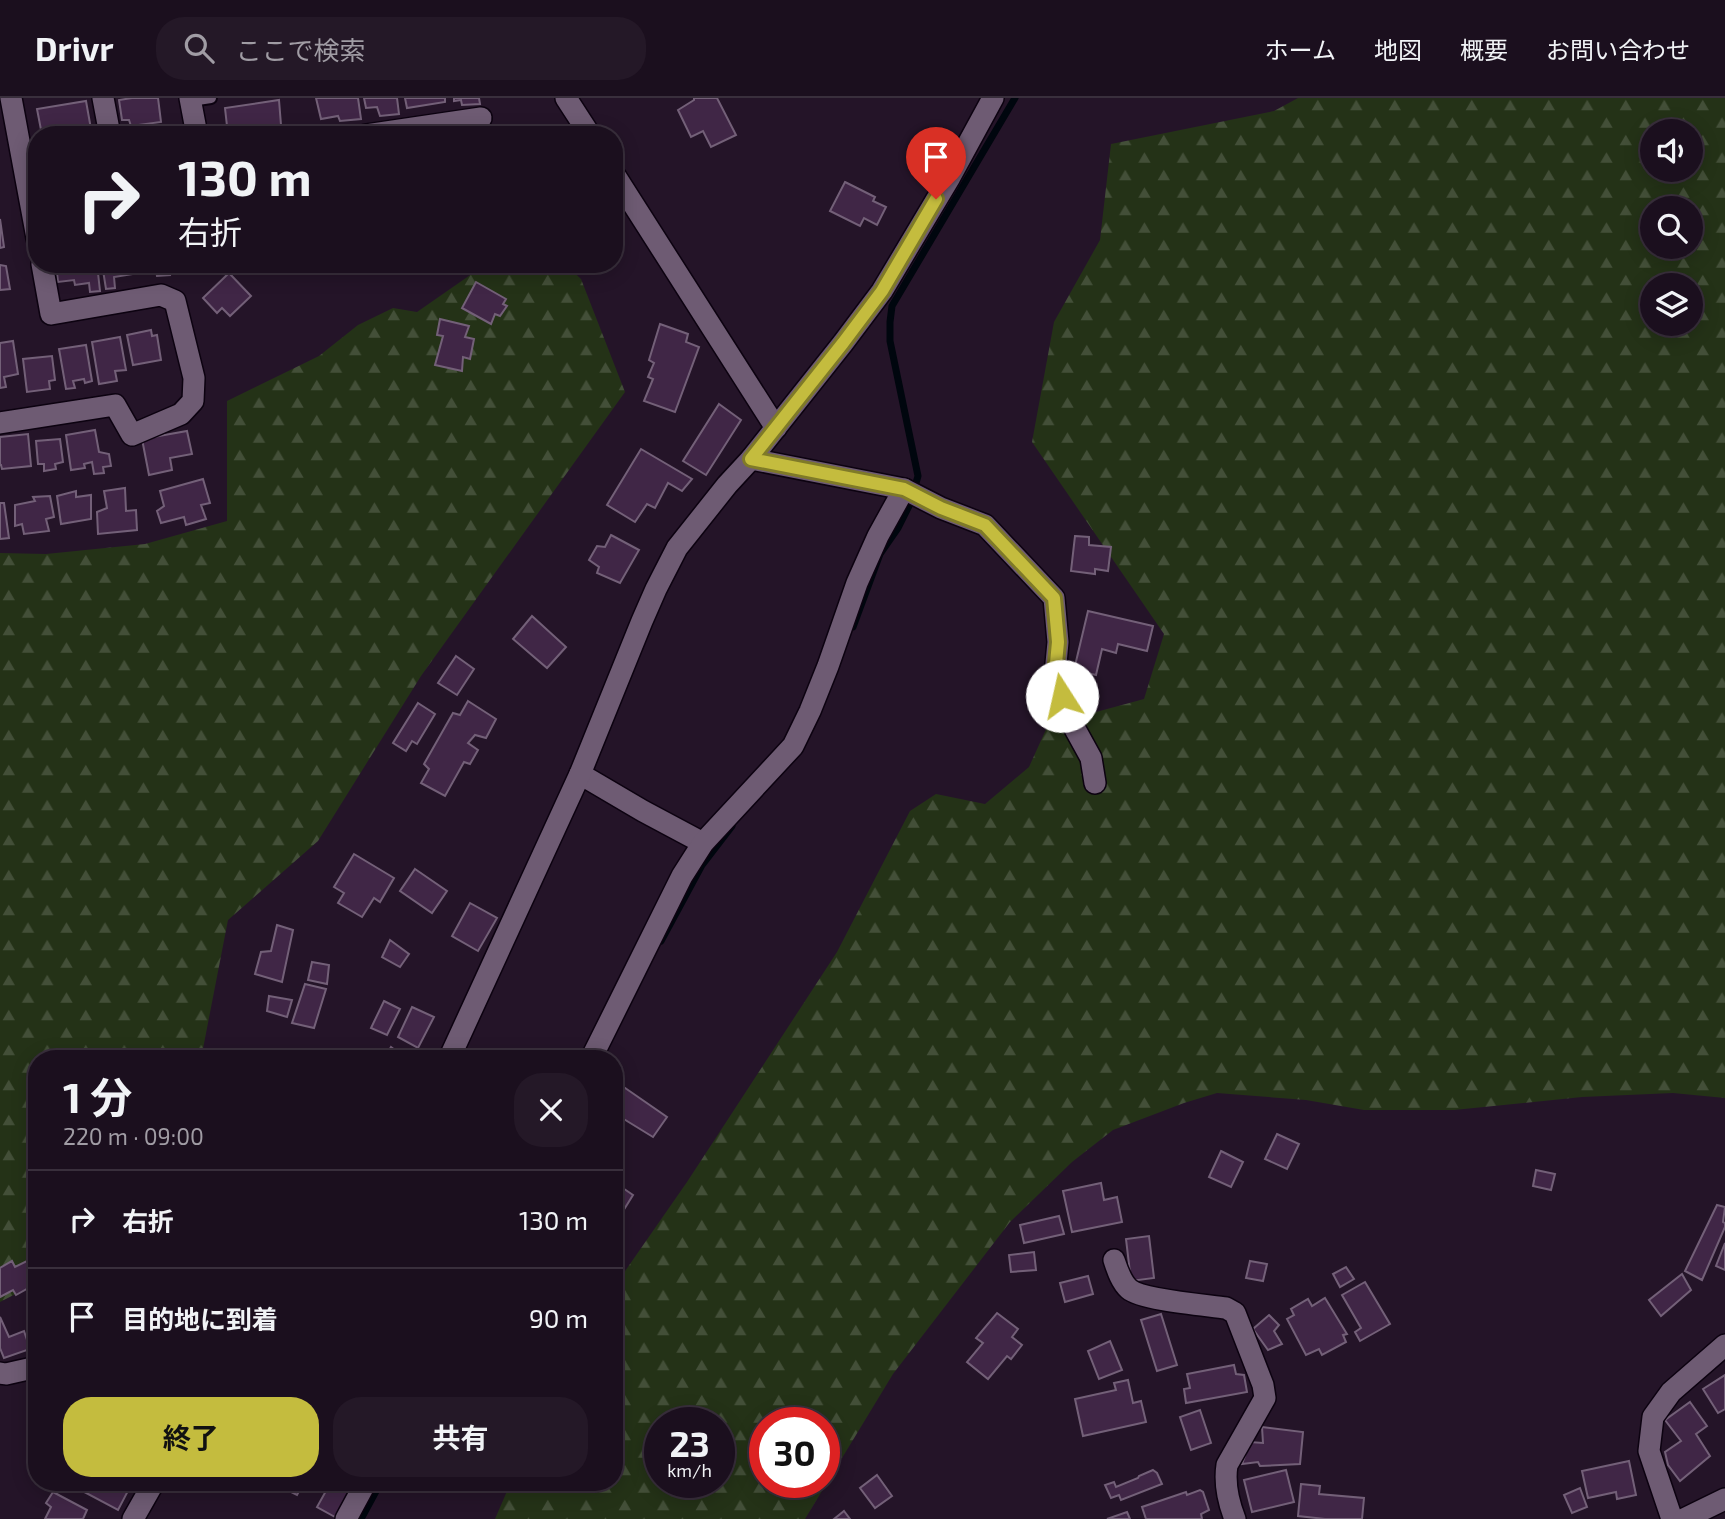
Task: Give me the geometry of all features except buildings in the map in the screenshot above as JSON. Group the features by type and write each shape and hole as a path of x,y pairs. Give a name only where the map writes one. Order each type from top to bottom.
{"street":[{"path":"11,98 28,171"},
{"path":"103,98 108,126"},
{"path":"566,98 584,126"},
{"path":"453,1050 580,774 642,621 677,548 776,428 882,291 950,177 993,98"},
{"path":"197,99 197,126"},
{"path":"427,126 481,118"},
{"path":"623,187 776,428"},
{"path":"0,423 115,405 132,435 181,414 193,401 194,378 175,301 161,295 51,314 44,273"},
{"path":"751,459 904,489 941,508 985,525 1054,598 1058,642 1055,674 1069,718 1091,758 1095,783"},
{"path":"596,1050 682,877 703,843 793,746 828,666 857,583 878,536 904,489"},
{"path":"580,774 703,843"},
{"path":"1114,1260 1128,1289 1142,1296 1226,1308 1235,1313 1265,1398 1227,1465 1226,1489 1235,1519"},
{"path":"1672,1519 1649,1451 1653,1417 1671,1392 1725,1345"},
{"path":"0,1373 28,1369"},
{"path":"133,1519 149,1491"},
{"path":"346,1519 361,1491"},
{"path":"1684,1519 1725,1499"}],"green space":[{"path":"1298,98 1725,98 1725,1098 1673,1093 1582,1097 1454,1110 1364,1110 1306,1100 1217,1093 1184,1103 1113,1130 1072,1162 1010,1222 893,1374 840,1461 840,1407 749,1407 749,1498 818,1498 805,1519 495,1519 507,1491 623,1491 623,1274 687,1182 837,952 910,811 936,794 985,804 1029,767 1048,725 1144,699 1164,634 1032,442 1054,322 1100,240 1111,144 1274,111"},
{"path":"473,273 575,273 581,279 625,392 421,676 318,841 228,920 203,1050 28,1050 28,1288 0,1302 0,553 46,554 145,544 227,521 227,401 319,356 358,325 393,308 417,312"}],"waterway":[{"path":"853,627 880,554 910,504 918,476 890,341 892,306 1015,98"},
{"path":"661,941 702,865 732,826"},
{"path":"361,1519 376,1491"}],"route":[{"path":"936,199 882,291 751,459 904,489 941,508 985,525 1054,598 1058,642 1055,674 1062,696"}]}
